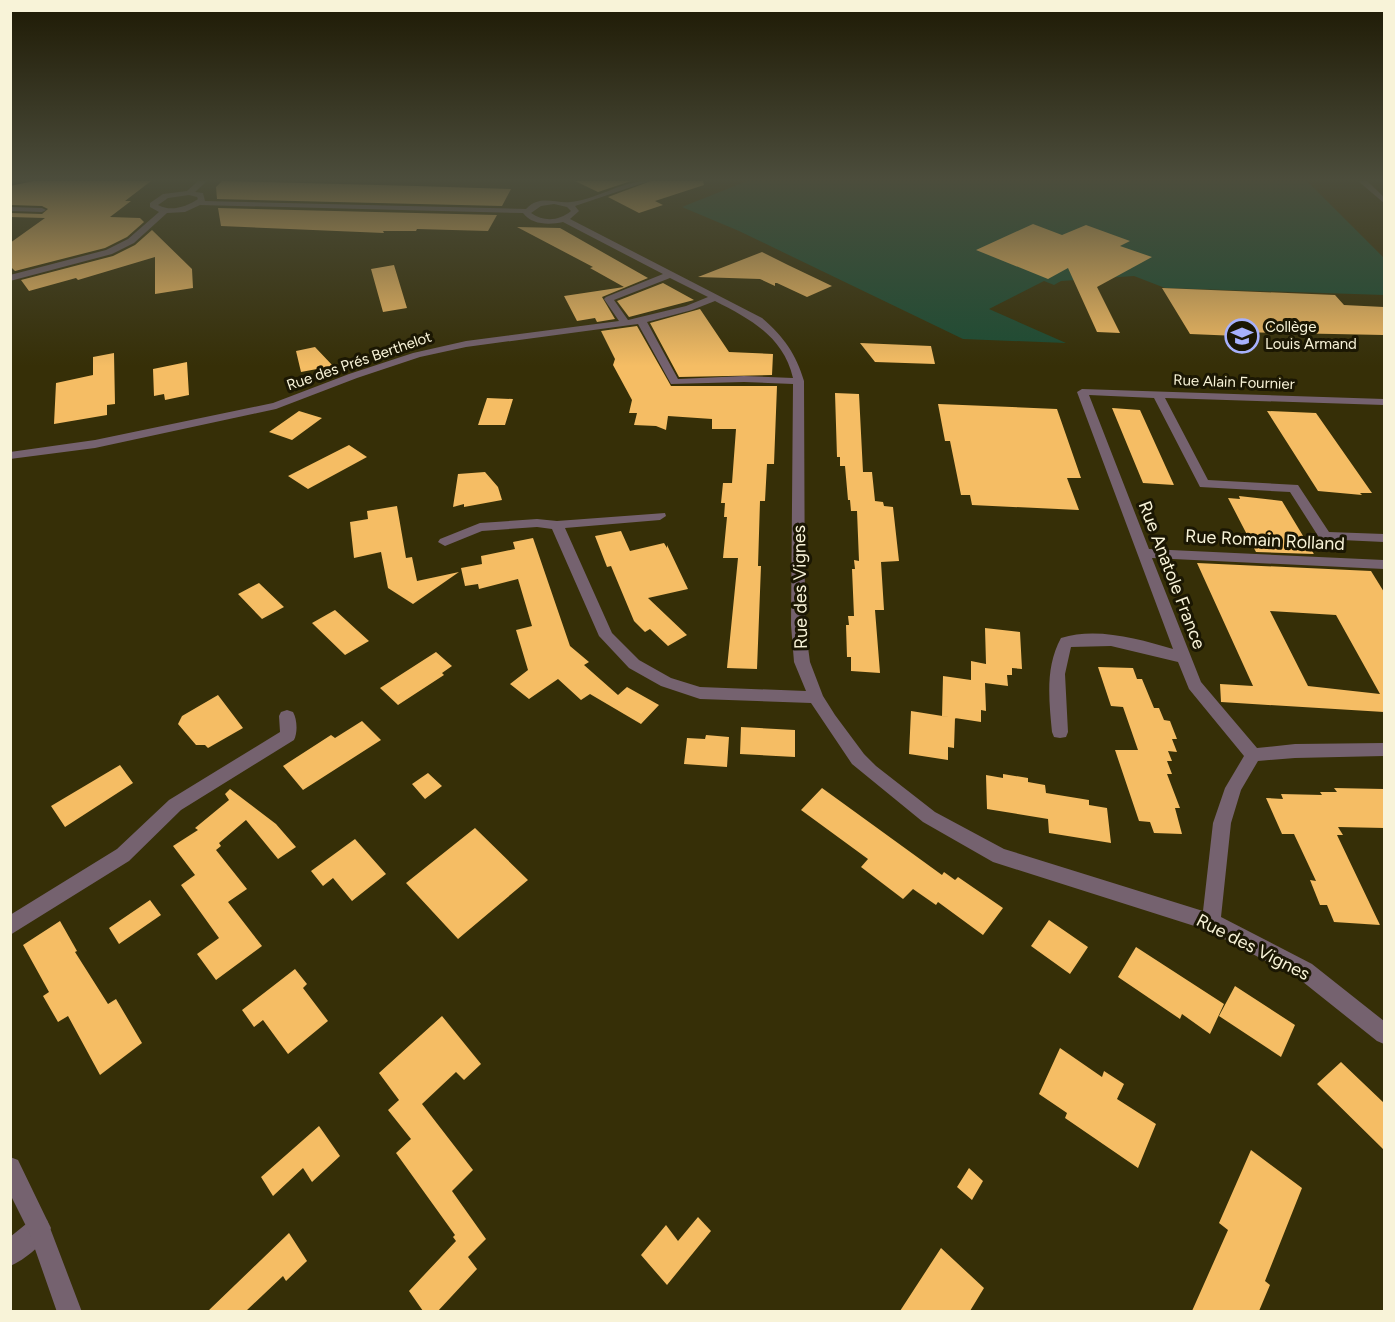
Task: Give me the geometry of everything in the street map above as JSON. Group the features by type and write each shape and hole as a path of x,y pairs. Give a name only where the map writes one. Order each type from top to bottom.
{"street":[{"path":"10,278 130,243"},
{"name":"Rue des Vignes","path":"610,243 759,320 783,341 795,360 799,381 798,625 802,662 816,697 858,759 930,818 999,856 1211,922 1305,971 1384,1034"},
{"path":"625,323 609,299 671,274"},
{"name":"Rue des Prés Berthelot","path":"10,456 94,444 276,406 407,358 466,344 641,321 689,308 716,297"},
{"path":"641,321 675,381 744,379 799,381"},
{"name":"Rue Alain Fournier","path":"1082,392 1384,402"},
{"name":"Rue Anatole France","path":"1082,392 1194,685 1253,755"},
{"path":"1158,395 1204,484 1294,488 1340,562"},
{"path":"445,542 480,527 537,523 557,525 660,516"},
{"path":"557,525 606,636 634,664 666,682 700,693 816,697"},
{"path":"1324,536 1384,538"},
{"name":"Rue Romain Rolland","path":"1145,553 1384,564"},
{"path":"1060,732 1056,695 1061,651 1066,642 1081,639 1117,641 1184,658"},
{"path":"10,926 123,855 175,805 288,735 287,716"},
{"path":"1211,922 1222,823 1233,788 1253,755 1295,751 1384,749"},
{"path":"10,1168 39,1228 70,1311"},
{"path":"10,1254 39,1228"}],"green space":[{"path":"763,243 1369,243 1384,258 1384,295 1165,288 1134,276 1061,281 1054,285 1044,281 989,309 1066,343 963,339"}],"building":[{"path":"10,243 116,243 105,248 15,271 10,266"},
{"path":"138,243 165,243 192,269 193,288 155,294 155,257 78,280 76,278 29,291 21,280 113,256"},
{"path":"547,243 586,243 648,278 602,297 615,319 597,322 595,318 577,321 564,296 624,287 590,268 593,267"},
{"path":"992,243 1127,243 1120,246 1152,257 1097,287 1120,333 1097,332 1068,268 1048,279 976,250"},
{"path":"762,252 832,286 807,297 777,283 775,286 760,279 698,277"},
{"path":"394,265 407,308 383,312 371,269"},
{"path":"663,283 694,300 629,317 617,301"},
{"path":"1162,288 1335,295 1344,305 1384,307 1384,335 1235,332 1238,336 1190,334"},
{"path":"700,309 729,352 773,354 772,375 679,377 650,323"},
{"path":"637,326 671,386 777,386 774,464 767,464 765,501 760,501 758,566 761,566 757,669 727,668 738,558 723,558 727,517 724,517 725,503 721,503 723,483 732,483 736,429 712,429 712,419 668,416 666,430 656,426 634,425 637,413 629,413 632,400 613,365 615,359 601,331"},
{"path":"860,343 931,346 935,364 875,362"},
{"path":"315,347 333,366 301,372 296,351"},
{"path":"114,353 115,404 107,405 107,415 54,424 56,383 93,375 93,357"},
{"path":"187,362 189,395 165,400 164,394 154,396 153,369"},
{"path":"835,393 859,394 863,472 872,472 875,501 883,502 884,506 893,507 899,561 881,562 884,610 875,610 880,673 851,671 851,657 847,657 846,625 849,625 848,616 854,616 852,569 855,569 854,560 859,561 857,511 851,511 845,466 840,466 840,457 837,457"},
{"path":"487,398 513,399 505,425 478,425"},
{"path":"938,404 1057,409 1081,478 1067,478 1079,510 972,505 970,495 961,495 950,441 945,441"},
{"path":"1112,408 1140,410 1174,485 1143,483"},
{"path":"299,411 322,418 292,440 269,432"},
{"path":"1267,411 1316,413 1372,493 1360,493 1362,495 1318,491"},
{"path":"349,445 367,457 308,489 288,476"},
{"path":"485,472 498,487 502,500 453,507 458,474"},
{"path":"1239,496 1282,501 1314,554 1256,552 1228,498 1240,499"},
{"path":"397,506 406,558 412,557 417,581 459,572 413,604 388,588 381,552 354,558 350,522 368,519 367,511"},
{"path":"621,531 630,551 664,543 667,548 667,545 688,589 648,598 687,635 668,646 650,629 645,632 634,621 611,566 607,567 595,536"},
{"path":"533,538 570,646 589,662 584,665 618,695 627,687 659,705 641,724 590,694 581,700 558,679 529,699 510,684 528,670 516,630 532,626 518,579 479,589 478,584 465,586 461,568 482,564 481,556 515,549 513,542"},
{"path":"1197,563 1371,571 1384,592 1384,712 1221,702 1220,684 1253,686","holes":["1270,611 1336,615 1380,694 1308,686"]},
{"path":"259,583 284,607 262,619 238,594"},
{"path":"335,610 369,641 345,655 312,623"},
{"path":"985,628 1020,632 1022,669 1012,668 1012,675 1007,675 1008,686 985,683 986,711 981,710 981,722 942,716 943,676 971,680 971,661 986,664"},
{"path":"436,652 452,666 442,673 444,675 398,705 380,688"},
{"path":"1098,667 1133,668 1137,679 1142,679 1154,708 1159,708 1164,720 1170,721 1177,739 1172,739 1177,752 1168,751 1172,761 1167,761 1172,774 1167,774 1180,808 1175,808 1182,834 1154,833 1150,822 1139,821 1115,750 1138,750 1123,707 1111,706"},
{"path":"218,695 243,728 208,748 205,745 196,745 178,724 182,716"},
{"path":"911,711 955,718 954,748 948,747 948,760 909,754"},
{"path":"362,721 381,740 303,790 283,766 331,735 335,738"},
{"path":"741,727 795,730 795,757 740,754"},
{"path":"706,735 729,737 727,767 684,764 687,738 705,739"},
{"path":"120,765 133,783 65,827 51,806"},
{"path":"428,773 442,786 425,799 412,784"},
{"path":"1003,774 1028,778 1028,782 1045,785 1046,793 1089,800 1089,805 1107,808 1111,843 1049,833 1048,819 987,809 986,775 1003,778"},
{"path":"822,788 942,875 944,872 955,880 958,877 1003,908 983,935 938,902 936,905 913,889 903,899 861,867 868,859 801,810"},
{"path":"1334,788 1384,789 1384,828 1338,827 1343,835 1337,835 1380,925 1334,922 1327,905 1320,905 1310,880 1316,881 1294,834 1282,834 1266,798 1283,799 1281,794 1322,795 1320,792 1337,792"},
{"path":"230,789 276,824 296,847 278,859 246,820 219,843 221,846 216,850 247,889 228,902 262,946 216,980 197,954 219,938 181,885 195,875 173,846 198,830 195,828 229,800 225,794"},
{"path":"475,828 528,880 458,939 406,883"},
{"path":"355,839 386,874 352,901 333,878 323,886 311,871"},
{"path":"150,900 161,915 119,944 109,928"},
{"path":"1049,920 1088,947 1070,974 1031,946"},
{"path":"60,921 77,951 75,952 108,1004 116,999 142,1043 100,1075 68,1016 58,1022 43,996 49,992 23,945"},
{"path":"1136,947 1224,1004 1210,1034 1182,1014 1180,1019 1118,977"},
{"path":"295,969 307,984 303,988 328,1021 288,1054 263,1020 254,1027 242,1010"},
{"path":"1235,986 1295,1025 1281,1057 1219,1016"},
{"path":"442,1016 481,1064 464,1080 456,1072 422,1104 473,1170 452,1191 486,1239 468,1257 477,1269 438,1311 423,1311 409,1291 456,1241 453,1237 455,1235 396,1153 411,1139 388,1110 399,1100 379,1073"},
{"path":"1060,1048 1102,1077 1104,1071 1124,1084 1117,1099 1156,1124 1138,1168 1065,1118 1067,1113 1039,1094"},
{"path":"1341,1062 1384,1103 1384,1150 1317,1084"},
{"path":"319,1126 340,1156 312,1182 303,1168 273,1196 261,1177"},
{"path":"1251,1150 1302,1188 1265,1281 1270,1285 1259,1311 1192,1311 1228,1230 1219,1223"},
{"path":"969,1168 983,1181 972,1200 957,1187"},
{"path":"698,1217 711,1231 667,1285 641,1255 666,1225 678,1241"},
{"path":"289,1233 307,1261 286,1281 283,1276 246,1311 208,1311"},
{"path":"941,1248 984,1288 970,1311 900,1311"}],"place":[{"name":"Collège Louis Armand","path":"1242,336"}]}
